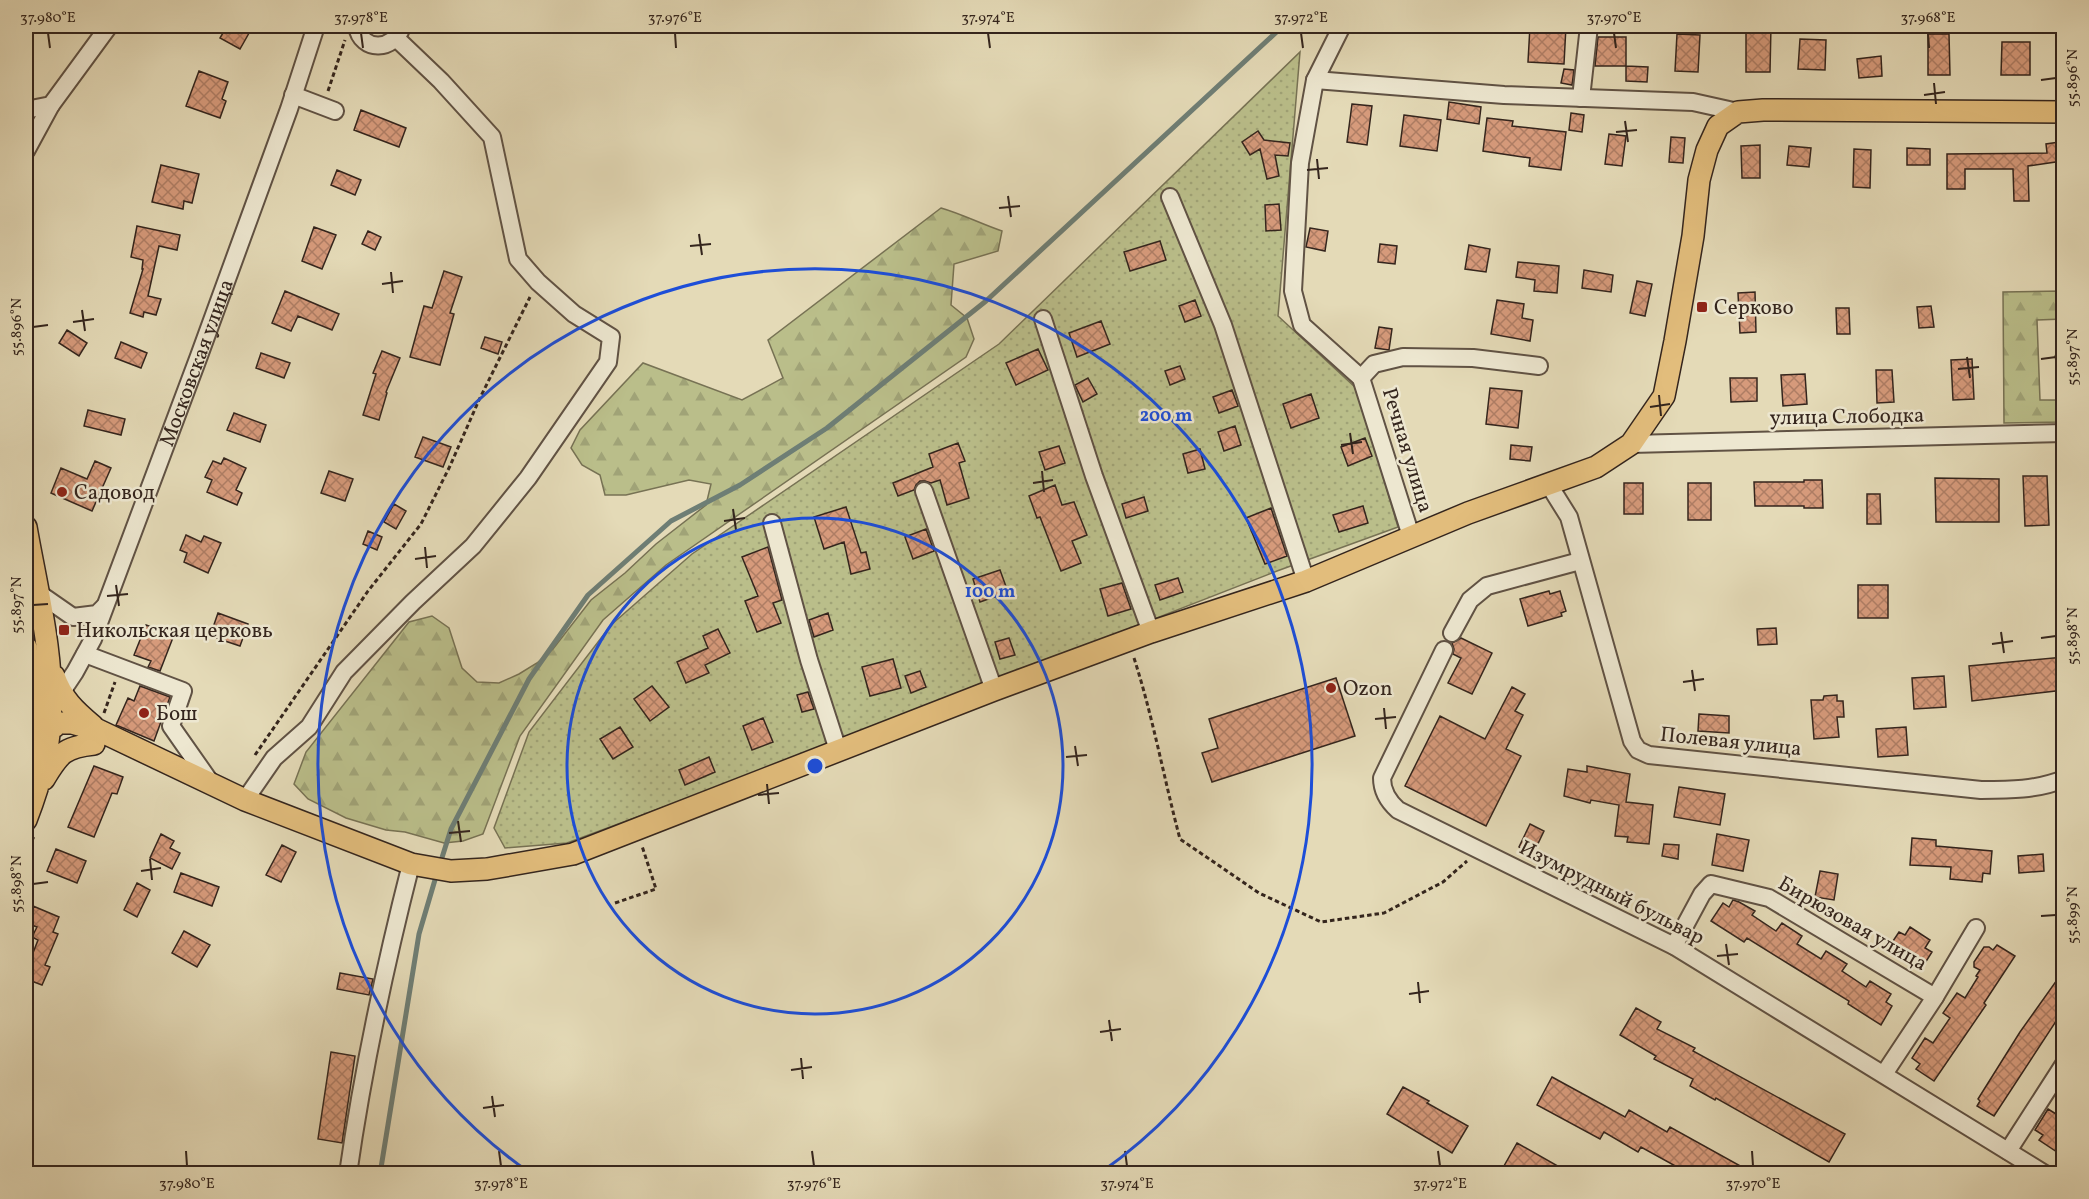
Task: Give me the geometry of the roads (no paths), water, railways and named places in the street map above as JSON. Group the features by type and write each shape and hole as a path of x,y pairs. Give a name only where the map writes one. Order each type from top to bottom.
{"main road":[{"path":"44,728 65,700 75,712 99,730 245,800 420,866 451,871 487,869 573,854 994,690 1151,632 1306,581 1468,513 1596,467 1631,444 1664,396 1692,247 1699,180 1707,150 1718,126 1738,112 1763,110 2064,111"},
{"path":"26,527 47,659 44,728"},
{"path":"26,647 32,694 44,728"},
{"path":"44,728 99,730"},
{"name":"Московская улица","path":"26,820 39,788 44,728"},
{"path":"39,788 58,758 99,730"}],"street":[{"path":"26,151 51,105 109,26"},
{"name":"Московская улица","path":"44,728 85,654 104,607 199,356 316,26"},
{"path":"1342,26 1315,80 1300,163 1293,291 1302,325 1361,378 1374,364 1403,357 1473,358 1539,366"},
{"path":"1581,98 1589,26"},
{"path":"245,800 274,758 309,727 344,672 413,602 473,546 528,478 608,362 611,337 574,314 538,282 518,259 492,137 399,32 390,43 375,45 367,43 351,31"},
{"path":"1315,80 1471,92 1693,102 1738,112"},
{"path":"293,95 329,109"},
{"path":"26,110 51,105"},
{"path":"1170,197 1223,325 1306,581"},
{"path":"1044,319 1094,476 1151,632"},
{"name":"Речная улица","path":"1361,378 1411,536"},
{"name":"улица Слободка","path":"1631,444 2064,433"},
{"name":"Полевая улица","path":"1550,484 1569,517 1632,741 1638,750 1649,755 1981,790 2027,789 2050,785 2064,779"},
{"path":"924,490 994,690"},
{"path":"772,523 809,660 838,750"},
{"path":"1452,633 1470,600 1487,586 1580,561"},
{"path":"37,592 73,617 97,614 104,607"},
{"name":"Изумрудный бульвар","path":"1444,650 1382,778 1382,787 1391,804 1398,810 1674,946 2045,1173"},
{"path":"85,654 183,691 171,726 211,784"},
{"path":"348,1173 383,972 420,866"},
{"name":"Бирюзовая улица","path":"1674,946 1702,894 1711,884 1769,898 1935,997"},
{"name":"Бирюзовая улица","path":"1884,1074 1935,997 1976,928"},
{"path":"2008,1151 2064,1064"}],"waterway":[{"path":"440,864 451,829 529,679 588,595 671,521 740,485 827,428 986,301 1283,26"},
{"path":"380,1174 419,934 437,873"}],"place":[{"name":"Серково","path":"1702,307"},
{"name":"Садовод","path":"62,492"},
{"name":"Никольская церковь","path":"64,630"},
{"name":"Ozon","path":"1331,688"},
{"name":"Бош","path":"144,713"}]}
